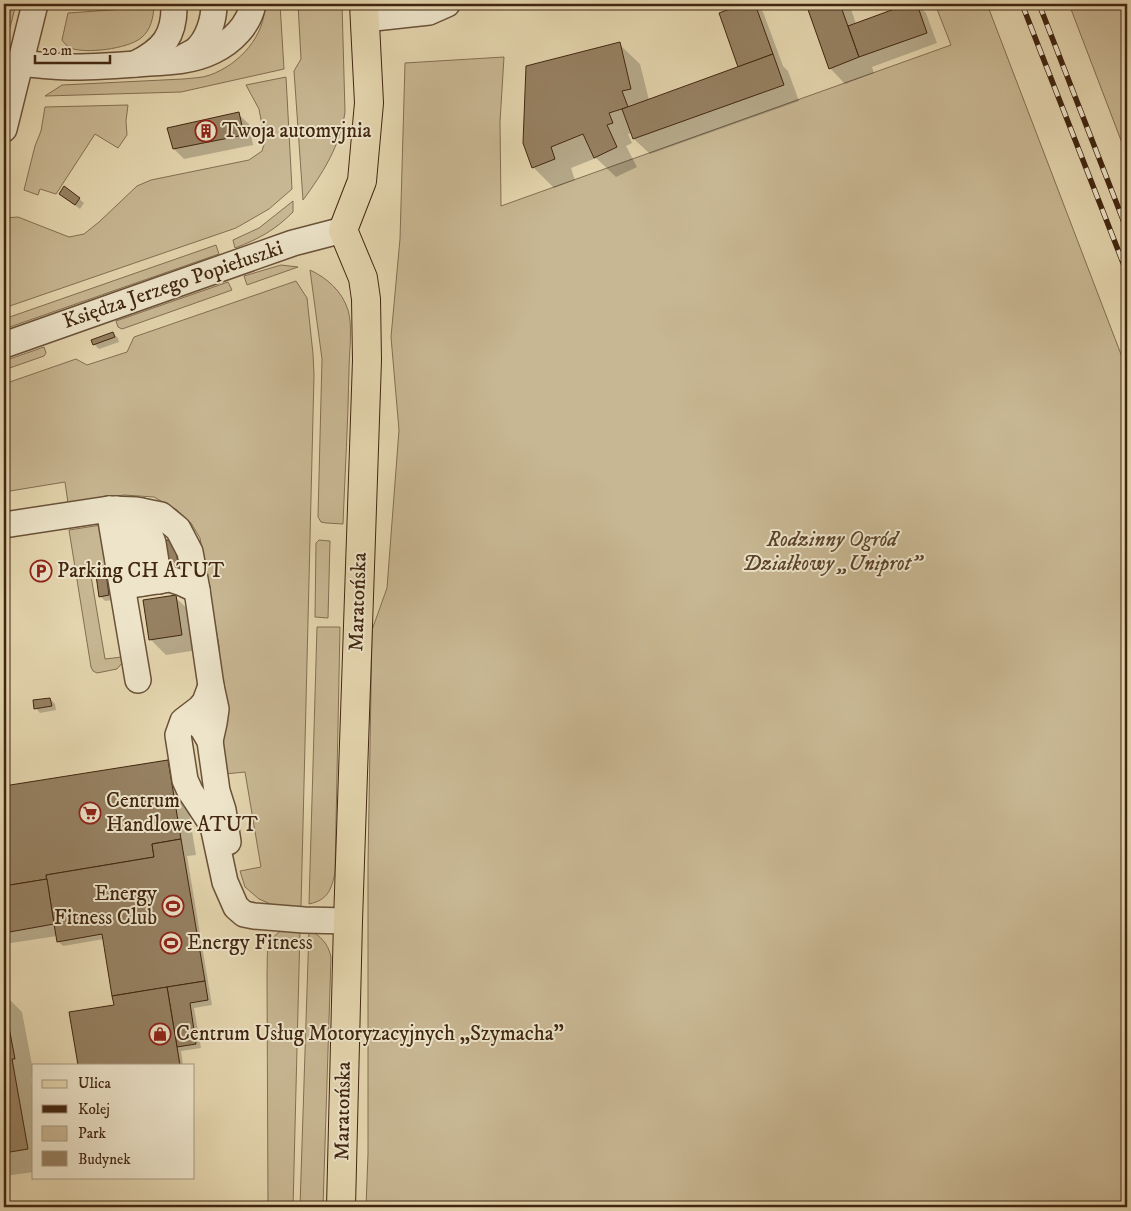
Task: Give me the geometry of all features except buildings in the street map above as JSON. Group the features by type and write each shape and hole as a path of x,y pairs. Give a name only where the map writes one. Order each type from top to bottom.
{"main road":[{"path":"343,230 362,182 363,172 369,103 364,12"},
{"name":"Maratońska","path":"341,1207 348,921 367,360 366,299 363,278 343,230"}],"street":[{"path":"4,130 35,4"},
{"path":"135,64 151,56 165,43 171,29 174,4"},
{"path":"175,61 195,51 205,38 212,22 214,4"},
{"path":"20,63 73,67 135,64 194,58 212,52 230,41 243,27 253,4"},
{"path":"364,12 429,12 447,4"},
{"name":"Księdza Jerzego Popiełuszki","path":"4,345 293,243 343,230"},
{"path":"4,524 122,510 161,514 178,529 190,552 216,709 210,740 217,791 223,810 236,907"},
{"path":"122,510 141,583"},
{"path":"122,510 153,543 141,583 138,680"},
{"path":"141,583 170,579 197,590"},
{"path":"211,686 205,702 183,721 178,736 185,780 212,826 225,882 236,907 244,914 254,916 348,921"},
{"path":"183,721 198,725 210,740"}],"green space":[{"path":"4,4 16,4 4,51"},
{"path":"265,4 280,4 284,69 181,92 45,96 62,85 183,79 210,75 231,64 241,56 256,38 264,16"},
{"path":"298,4 342,4 345,112 343,124 330,159 303,200 294,71 301,59"},
{"name":"Rodzinny Ogród Działkowy „Uniprot”","path":"935,4 987,4 1127,370 1127,1207 366,1207 368,1154 368,864 372,630 387,588 399,430 391,337 400,239 405,63 504,57 500,122 501,206 951,45"},
{"path":"1069,4 1127,4 1127,156"},
{"path":"154,7 149,28 135,42 117,48 86,51 70,48 62,40 68,13"},
{"path":"286,77 292,189 269,209 236,228 4,308 4,218 18,217 69,237 84,234 137,186 151,180 249,160 262,151 265,141 259,109 246,85"},
{"path":"128,105 127,135 118,148 95,134 56,194 40,189 38,195 24,190 35,146 41,131 45,107"},
{"path":"293,201 293,212 280,224 252,241 235,248 233,240 259,228"},
{"path":"216,245 219,254 4,329 4,319"},
{"path":"281,265 298,267 247,285 244,276"},
{"path":"310,270 328,281 338,291 348,310 350,324 343,524 321,522 318,517 322,359"},
{"path":"296,281 307,298 314,375 301,907 273,905 259,899 245,887 240,871 261,867 245,772 225,774 219,646 200,538 191,523 177,510 154,497 124,495 68,503 65,482 4,492 4,384 76,359 87,365 127,352 134,337"},
{"path":"228,282 232,290 122,329 118,327 116,321"},
{"path":"44,347 46,353 44,356 4,370 4,361"},
{"path":"101,525 109,572 91,576 105,659 122,657 122,663 117,669 97,673 91,667 69,530"},
{"path":"319,540 330,541 328,618 315,617 316,543"},
{"path":"317,627 340,627 335,873 325,897 309,904"},
{"path":"309,929 323,941 331,957 323,1207 300,1207"},
{"path":"282,930 300,930 293,1207 268,1207 267,953 272,939"}],"railway":[{"path":"1022,4 1127,273"},
{"path":"1039,4 1127,230"}],"place":[{"name":"Twoja automyjnia","path":"206,131"},
{"name":"Parking CH ATUT","path":"41,571"},
{"name":"Centrum Handlowe ATUT","path":"90,813"},
{"name":"Energy Fitness Club","path":"173,906"},
{"name":"Energy Fitness","path":"171,943"},
{"name":"Centrum Usług Motoryzacyjnych „Szymacha”","path":"160,1034"}]}
